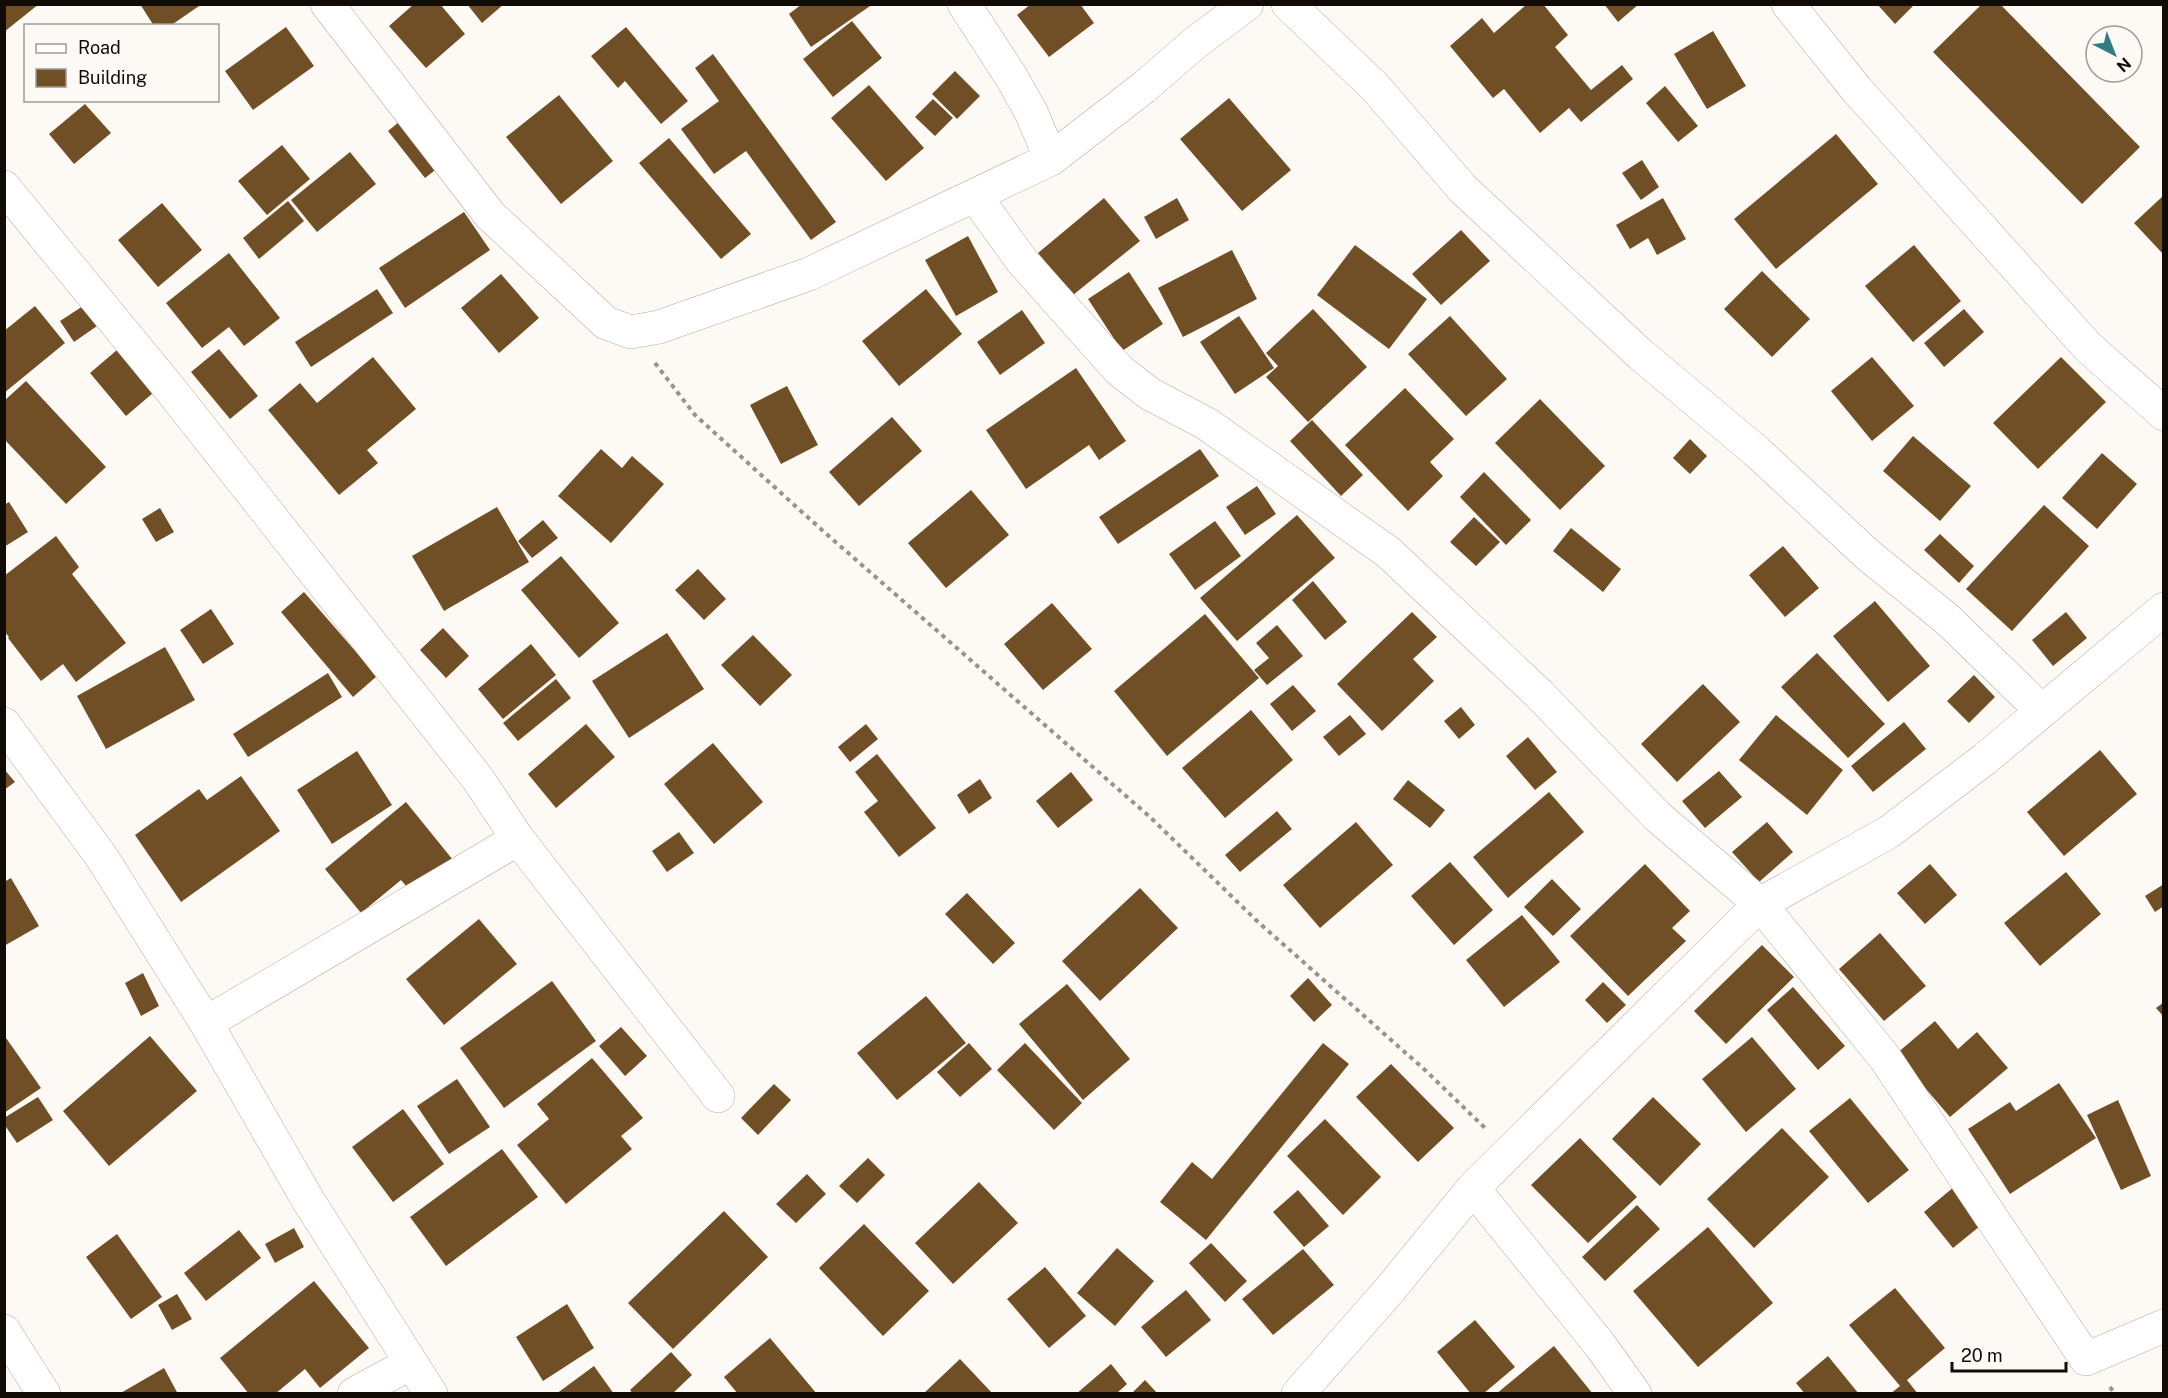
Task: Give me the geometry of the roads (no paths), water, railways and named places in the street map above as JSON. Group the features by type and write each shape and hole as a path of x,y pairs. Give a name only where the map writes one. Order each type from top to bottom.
{"street":[{"path":"327,4 490,215 606,323 631,332 659,327 809,274 1051,159 1247,4"},
{"path":"964,4 1012,78 1031,112 1051,159"},
{"path":"1288,4 1374,86 1471,197 1640,354 1756,451 1868,555 1947,619 2042,711"},
{"path":"1788,4 1857,90 2088,347 2163,414"},
{"path":"4,187 171,390 478,778 518,839 718,1096"},
{"path":"975,196 1022,261 1119,370 1150,394 1207,424 1388,552 1538,693 1657,816 1760,904 1885,1058 2086,1359 2163,1326"},
{"path":"1298,1394 1387,1293 1473,1188 1760,904 1889,832 1986,758 2163,609"},
{"path":"4,724 101,856 206,1023 308,1200 431,1394"},
{"path":"206,1023 518,839"},
{"path":"1473,1188 1600,1345 1635,1394"},
{"path":"4,1331 44,1394"},
{"path":"354,1394 411,1363"}]}
